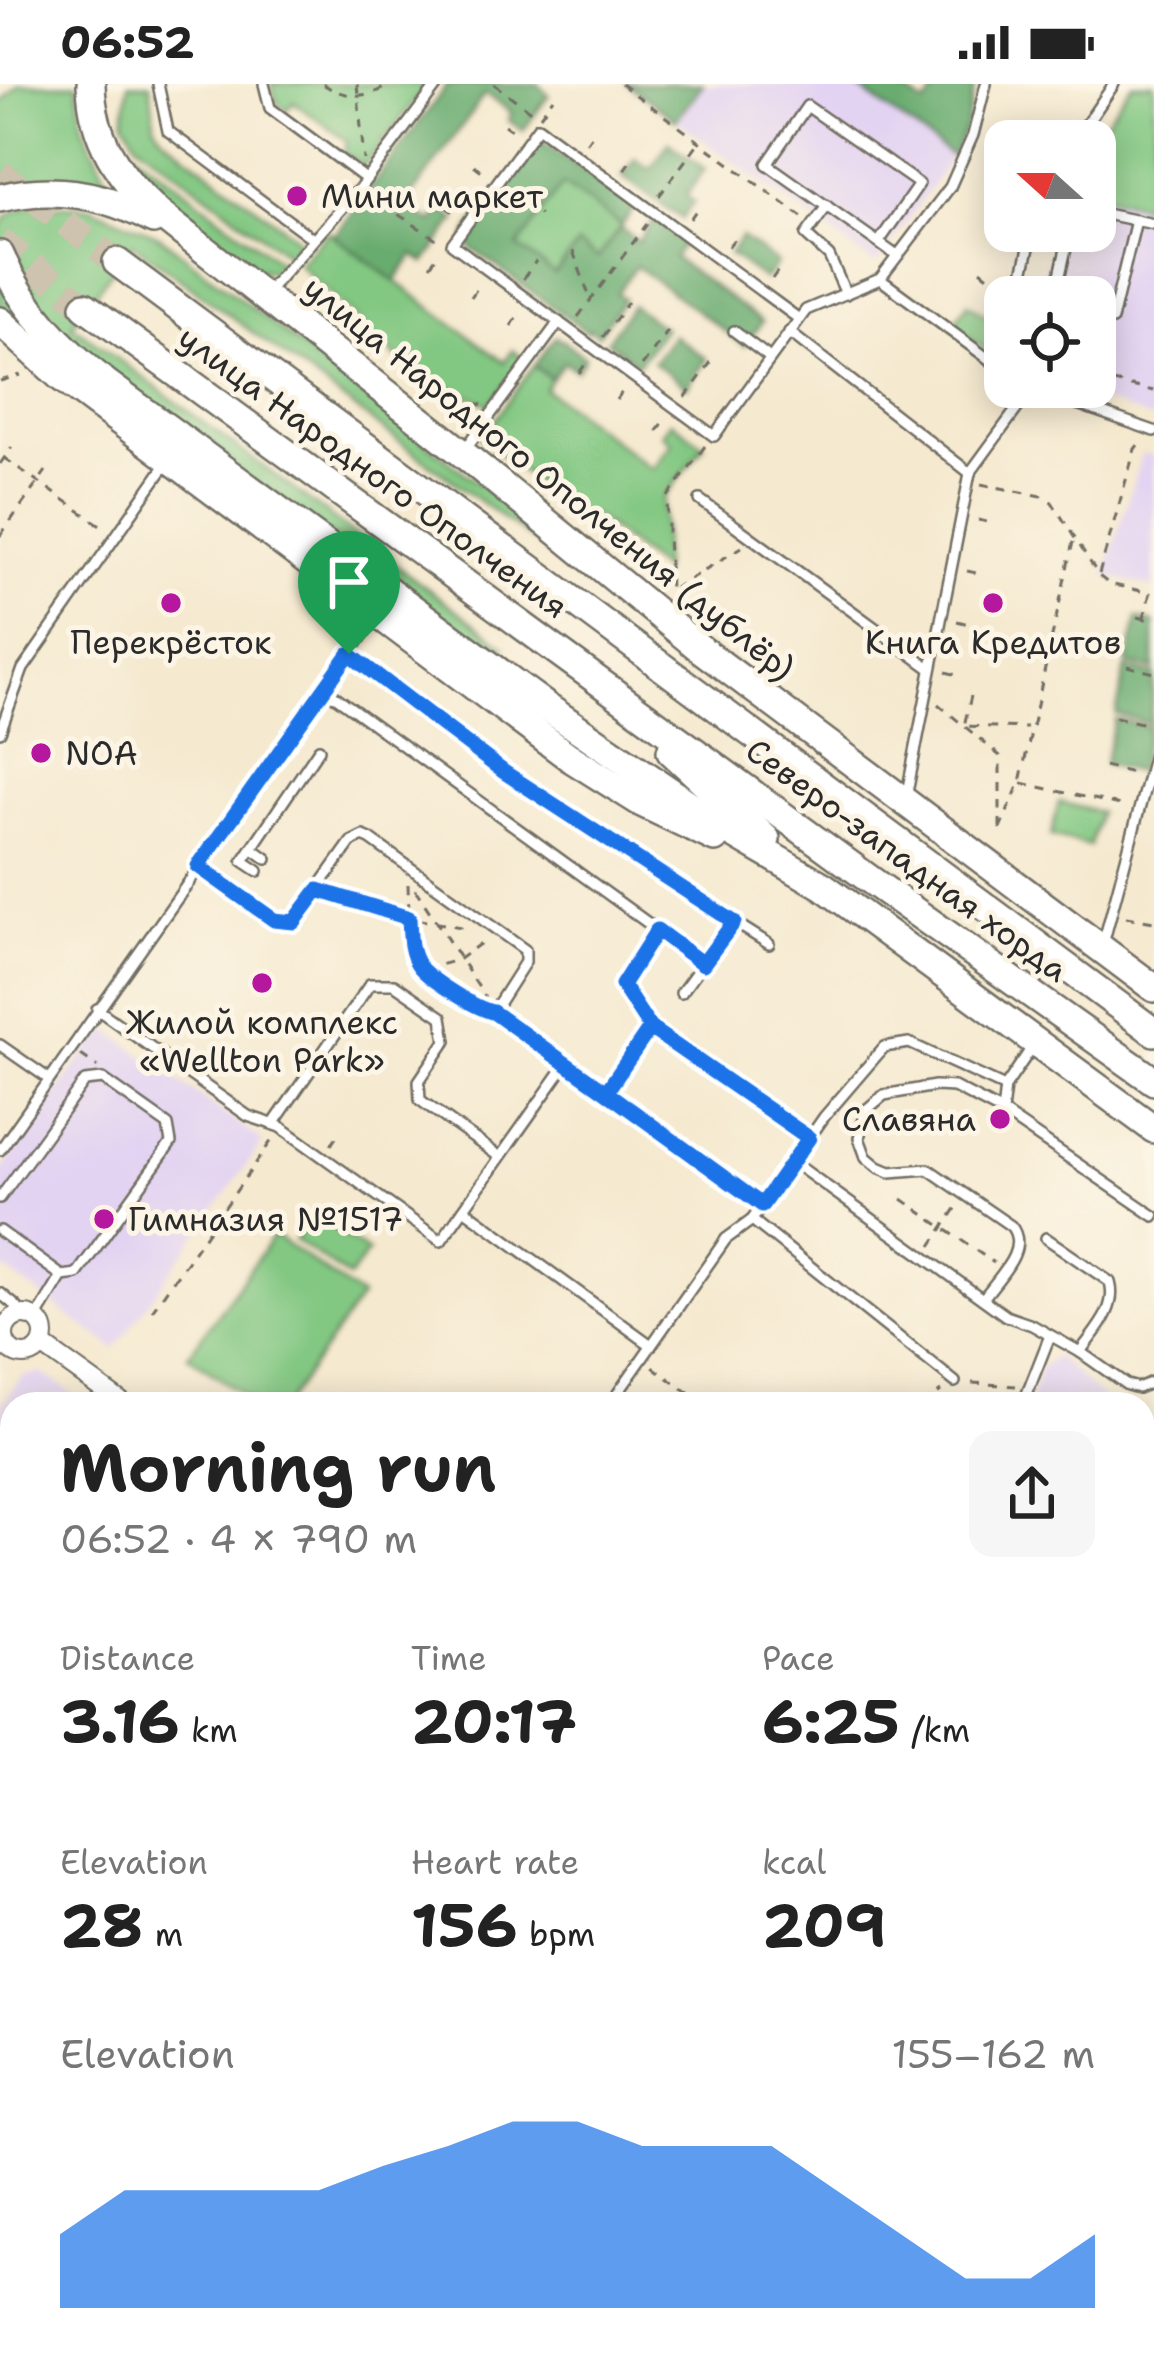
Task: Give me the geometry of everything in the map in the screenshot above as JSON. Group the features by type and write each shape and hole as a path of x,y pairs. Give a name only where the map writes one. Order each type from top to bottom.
{"main road":[{"path":"91,84 95,123 116,168 144,200 217,261"},
{"path":"0,199 42,192 118,202 217,261"},
{"path":"0,216 19,200 42,192"},
{"path":"0,256 36,316 76,360 390,608"},
{"name":"улица Народного Ополчения (дублёр)","path":"217,261 702,650 836,750"},
{"name":"улица Народного Ополчения","path":"117,262 614,632"},
{"name":"улица Народного Ополчения","path":"85,306 618,696"},
{"path":"0,321 62,378 170,459 725,829 823,886"},
{"path":"0,346 62,378"},
{"path":"614,632 836,750 1154,988"},
{"name":"Северо-западная хорда","path":"614,632 1154,1032"},
{"path":"618,696 724,804 823,886 1154,1129"},
{"name":"Северо-западная хорда","path":"618,696 1154,1081"}],"street":[{"path":"27,1317 45,1334 42,1346 26,1355 5,1356 4,1330 27,1317"},
{"path":"42,1346 107,1392"}],"lane":[{"path":"158,84 168,131 312,238"},
{"path":"264,84 270,107 362,184"},
{"path":"263,297 362,184 438,84"},
{"path":"799,319 654,207 538,128 452,244 559,322 592,353 714,436 806,310 880,279 950,188 973,135 986,84"},
{"path":"1089,120 1114,84"},
{"path":"879,242 920,184 807,106 767,164 897,256"},
{"path":"827,206 806,235 830,256 845,294"},
{"path":"1116,216 1154,224"},
{"path":"1116,303 1136,220"},
{"path":"880,279 984,356"},
{"path":"462,453 559,322"},
{"path":"734,331 770,358"},
{"path":"789,332 969,477"},
{"path":"905,803 969,477 1017,408"},
{"path":"1087,408 1152,431"},
{"path":"0,732 23,669 170,459"},
{"path":"700,500 934,669"},
{"path":"0,1150 349,654 390,608"},
{"path":"349,654 504,772 769,944"},
{"path":"325,689 703,964"},
{"path":"258,871 243,861 319,749"},
{"path":"1101,949 1154,754"},
{"path":"198,866 274,920 294,922 351,842 363,836 520,944 526,956 492,1010 762,1205"},
{"path":"252,848 267,859"},
{"path":"681,993 734,922"},
{"path":"657,930 622,985 650,1028 809,1138"},
{"path":"278,1125 370,984 394,984 442,1017 446,1041 419,1081 420,1100 500,1157"},
{"path":"97,1009 248,1116 278,1125 441,1241 566,1064"},
{"path":"606,1092 650,1028"},
{"path":"1002,1112 1005,1087 1037,1041"},
{"path":"619,1392 726,1239 752,1220 809,1138 879,1051 891,1043 909,1043 1005,1087"},
{"path":"0,1045 50,1079"},
{"path":"0,1198 85,1081 103,1079 168,1125 171,1144 77,1274 62,1276 27,1317 0,1293"},
{"path":"983,1299 1019,1248 1016,1231 928,1169 890,1172 866,1156 859,1138 866,1110 884,1095 944,1085 966,1092 1154,1216"},
{"path":"793,1162 983,1299 1080,1352 1127,1385 1138,1388 1154,1381"},
{"path":"464,1209 651,1345"},
{"path":"752,1220 955,1382"},
{"path":"0,1231 62,1276"},
{"path":"1046,1238 1110,1282 1113,1292 1110,1308 1080,1352"},
{"path":"1026,1392 1049,1338"}],"path":[{"path":"323,84 337,93 358,95 390,84"},
{"path":"357,84 362,184 442,246 430,266"},
{"path":"494,84 538,116 553,98"},
{"path":"621,84 813,226"},
{"path":"504,125 521,137"},
{"path":"582,148 596,130"},
{"path":"576,319 699,142"},
{"path":"619,176 633,157"},
{"path":"474,166 540,215"},
{"path":"445,206 461,218"},
{"path":"686,225 699,206"},
{"path":"724,253 738,234"},
{"path":"573,251 591,300"},
{"path":"767,285 781,266"},
{"path":"981,270 988,276"},
{"path":"471,297 483,280"},
{"path":"579,373 628,302"},
{"path":"511,326 523,309"},
{"path":"350,331 355,325"},
{"path":"616,400 668,331"},
{"path":"657,431 711,362"},
{"path":"0,381 31,373"},
{"path":"410,379 495,409"},
{"path":"1116,383 1154,391"},
{"path":"1099,576 1135,448 1152,431"},
{"path":"714,436 667,498 670,591 754,539"},
{"path":"0,464 12,447"},
{"path":"4,458 116,536"},
{"path":"0,536 46,471"},
{"path":"969,477 1052,502 1099,576 1108,584 1150,593 1141,618 1154,621"},
{"path":"970,518 992,523"},
{"path":"932,700 1000,755 1000,829 1020,782 1074,537"},
{"path":"960,569 981,574"},
{"path":"949,620 969,624"},
{"path":"1126,666 1154,673"},
{"path":"934,669 958,675"},
{"path":"964,726 971,696"},
{"path":"1115,717 1154,726"},
{"path":"964,726 1030,728"},
{"path":"1104,766 1148,777"},
{"path":"1020,782 1131,808"},
{"path":"408,877 492,1010 479,1009 422,969 411,945 408,877"},
{"path":"318,890 409,918 497,931"},
{"path":"1122,916 1154,922"},
{"path":"422,969 460,959 497,931"},
{"path":"70,1047 101,1069"},
{"path":"152,1311 278,1125"},
{"path":"322,1156 341,1130"},
{"path":"930,1247 966,1195"},
{"path":"902,1199 1004,1269"},
{"path":"642,1358 688,1392"},
{"path":"940,1392 955,1382 1028,1386"}],"shaded area":[{"path":"703,84 853,84 952,156 879,262 873,263 676,120"},
{"path":"1154,84 1154,420 1116,406 1116,276 1043,276 1050,252 1116,252 1116,198"},
{"path":"1142,453 1154,456 1154,588 1105,575"},
{"name":"Гимназия №1517","path":"104,1027 263,1142 115,1349 0,1266 0,1172"},
{"path":"1056,1356 1096,1392 1033,1392 1040,1369"},
{"path":"41,1373 70,1392 10,1392 23,1376"}],"green space":[{"path":"19,84 77,84 83,126 111,186 71,182 0,186 0,104"},
{"path":"128,84 150,84 155,125 163,137 296,237 299,244 290,257 137,142 124,121"},
{"path":"272,84 428,84 364,166 344,153 347,141 294,102 287,110 276,102"},
{"path":"448,84 538,84 549,95 523,131 508,120 512,113 485,94 406,204 432,223 442,210 456,220 425,263 414,255 395,281 334,236"},
{"path":"627,84 703,84 676,120"},
{"path":"853,84 895,84 925,105 941,84 975,84 966,128 952,156"},
{"path":"1132,84 1154,84 1154,208 1116,198 1116,120 1106,120"},
{"path":"540,140 636,206 622,226 563,184 518,247 555,274 578,244 598,258 620,228 638,242 654,220 684,242 674,258 762,322 745,346 636,266 617,293 624,299 598,335 590,329 587,332 471,248 466,240"},
{"path":"669,142 705,169 686,195 694,202 682,219 622,176 635,158 650,169"},
{"path":"131,149 283,265 277,272 253,269 150,186 125,155"},
{"path":"563,183 622,226 598,259 556,275 517,247"},
{"path":"34,204 91,207 159,236 572,556 566,565 132,243 72,325 505,646 497,657 261,514 0,310 0,226 11,213"},
{"path":"328,231 504,362 513,350 524,359 490,405 410,370 298,264"},
{"path":"741,237 777,263 765,280 729,254"},
{"path":"968,303 984,314 984,349 952,325"},
{"path":"632,305 664,328 638,364 607,341"},
{"path":"673,335 707,359 687,387 653,362"},
{"path":"556,336 585,357 576,370 564,362 551,379 534,366"},
{"path":"534,366 551,379 545,389 652,469 672,443 662,434 671,421 704,445 664,498 662,570 592,514 584,522 481,438"},
{"path":"1137,619 1154,623 1154,670 1127,664"},
{"path":"1126,668 1154,675 1150,723 1116,714"},
{"path":"1115,719 1149,727 1138,772 1104,764"},
{"path":"1059,802 1099,812 1090,846 1051,836"},
{"path":"314,1214 368,1252 349,1278 295,1240"},
{"path":"274,1235 361,1297 294,1392 238,1392 188,1356"}],"tunnel":[{"path":"0,173 117,262"},
{"path":"0,241 85,306"}],"place":[{"name":"Мини маркет","path":"297,196"},
{"name":"Перекрёсток","path":"171,603"},
{"name":"Книга Кредитов","path":"993,603"},
{"name":"NOA","path":"41,753"},
{"name":"Жилой комплекс «Wellton Park»","path":"262,983"},
{"name":"Славяна","path":"1000,1119"},
{"name":"Гимназия №1517","path":"104,1219"}],"route":[{"path":"349,654 198,866 274,920 294,922 318,890 409,918 411,945 422,969 479,1009 493,1012 606,1092 650,1028 809,1138 762,1205 606,1092 650,1028 622,985 657,930 703,964 734,922 504,772 349,654"}]}
